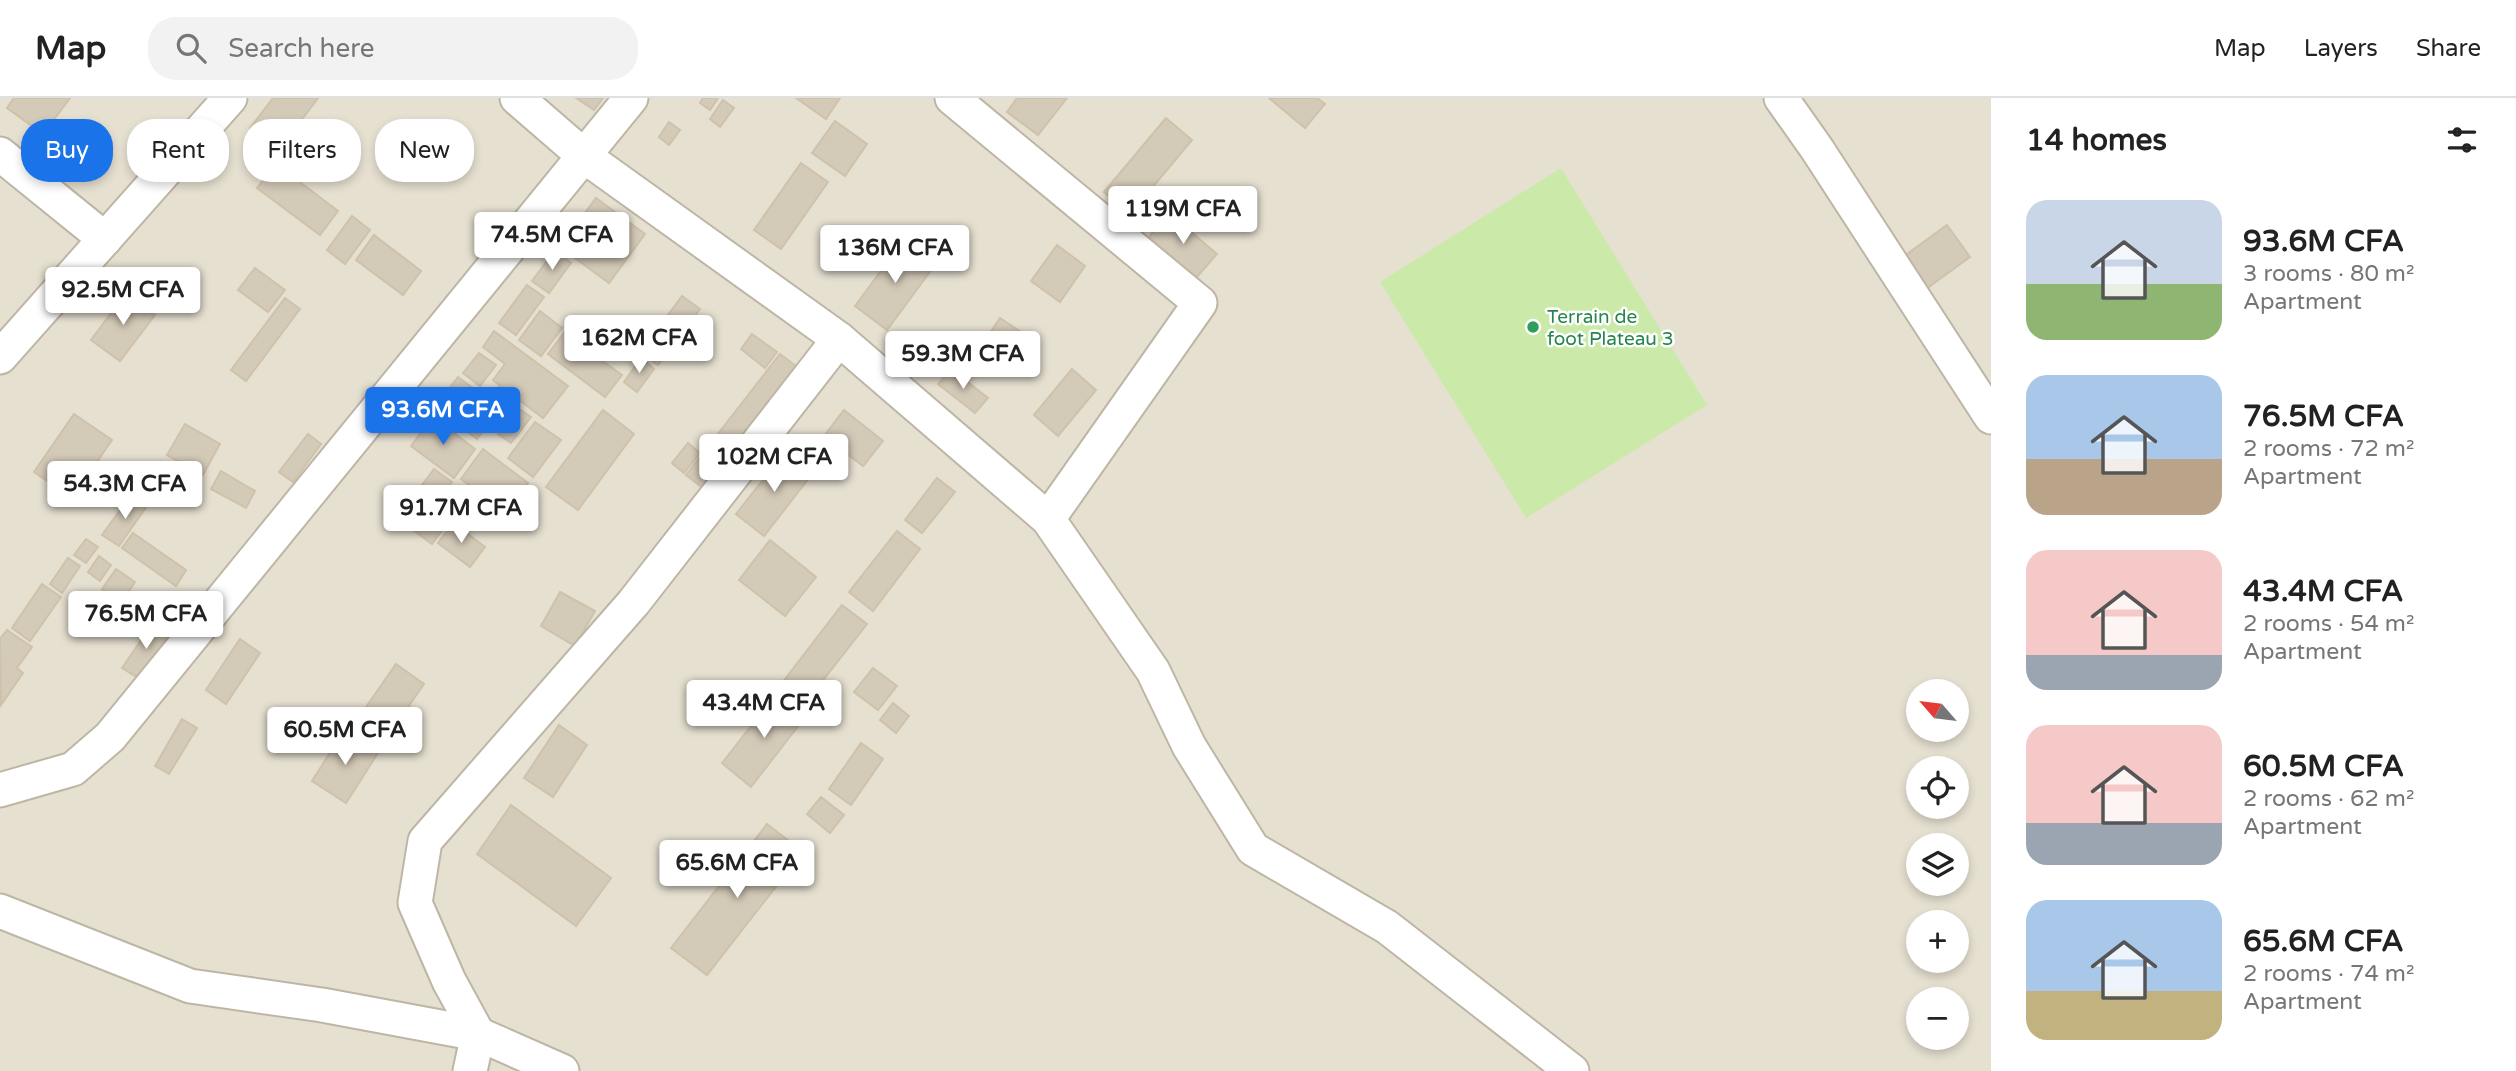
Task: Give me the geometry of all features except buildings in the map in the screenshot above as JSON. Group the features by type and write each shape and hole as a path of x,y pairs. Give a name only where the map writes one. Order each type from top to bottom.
{"street":[{"path":"0,357 230,98"},
{"path":"517,98 584,156 839,339 1048,519 1153,671 1189,746 1253,849 1387,928 1572,1071"},
{"path":"0,790 73,769 110,737 631,98"},
{"path":"951,98 1200,303 1048,519"},
{"path":"1781,98 1991,417"},
{"path":"0,154 105,239"},
{"path":"470,1071 478,1034 449,981 415,903 425,841 634,602 839,339"},
{"path":"0,911 190,986 321,1005 478,1034 562,1071"}],"shaded area":[{"path":"0,98 1991,98 1991,1071 0,1071"}],"green space":[{"name":"Terrain de foot Plateau 3","path":"1561,168 1707,405 1526,518 1380,282"}],"place":[{"name":"Terrain de foot Plateau 3","path":"1533,327"}]}
